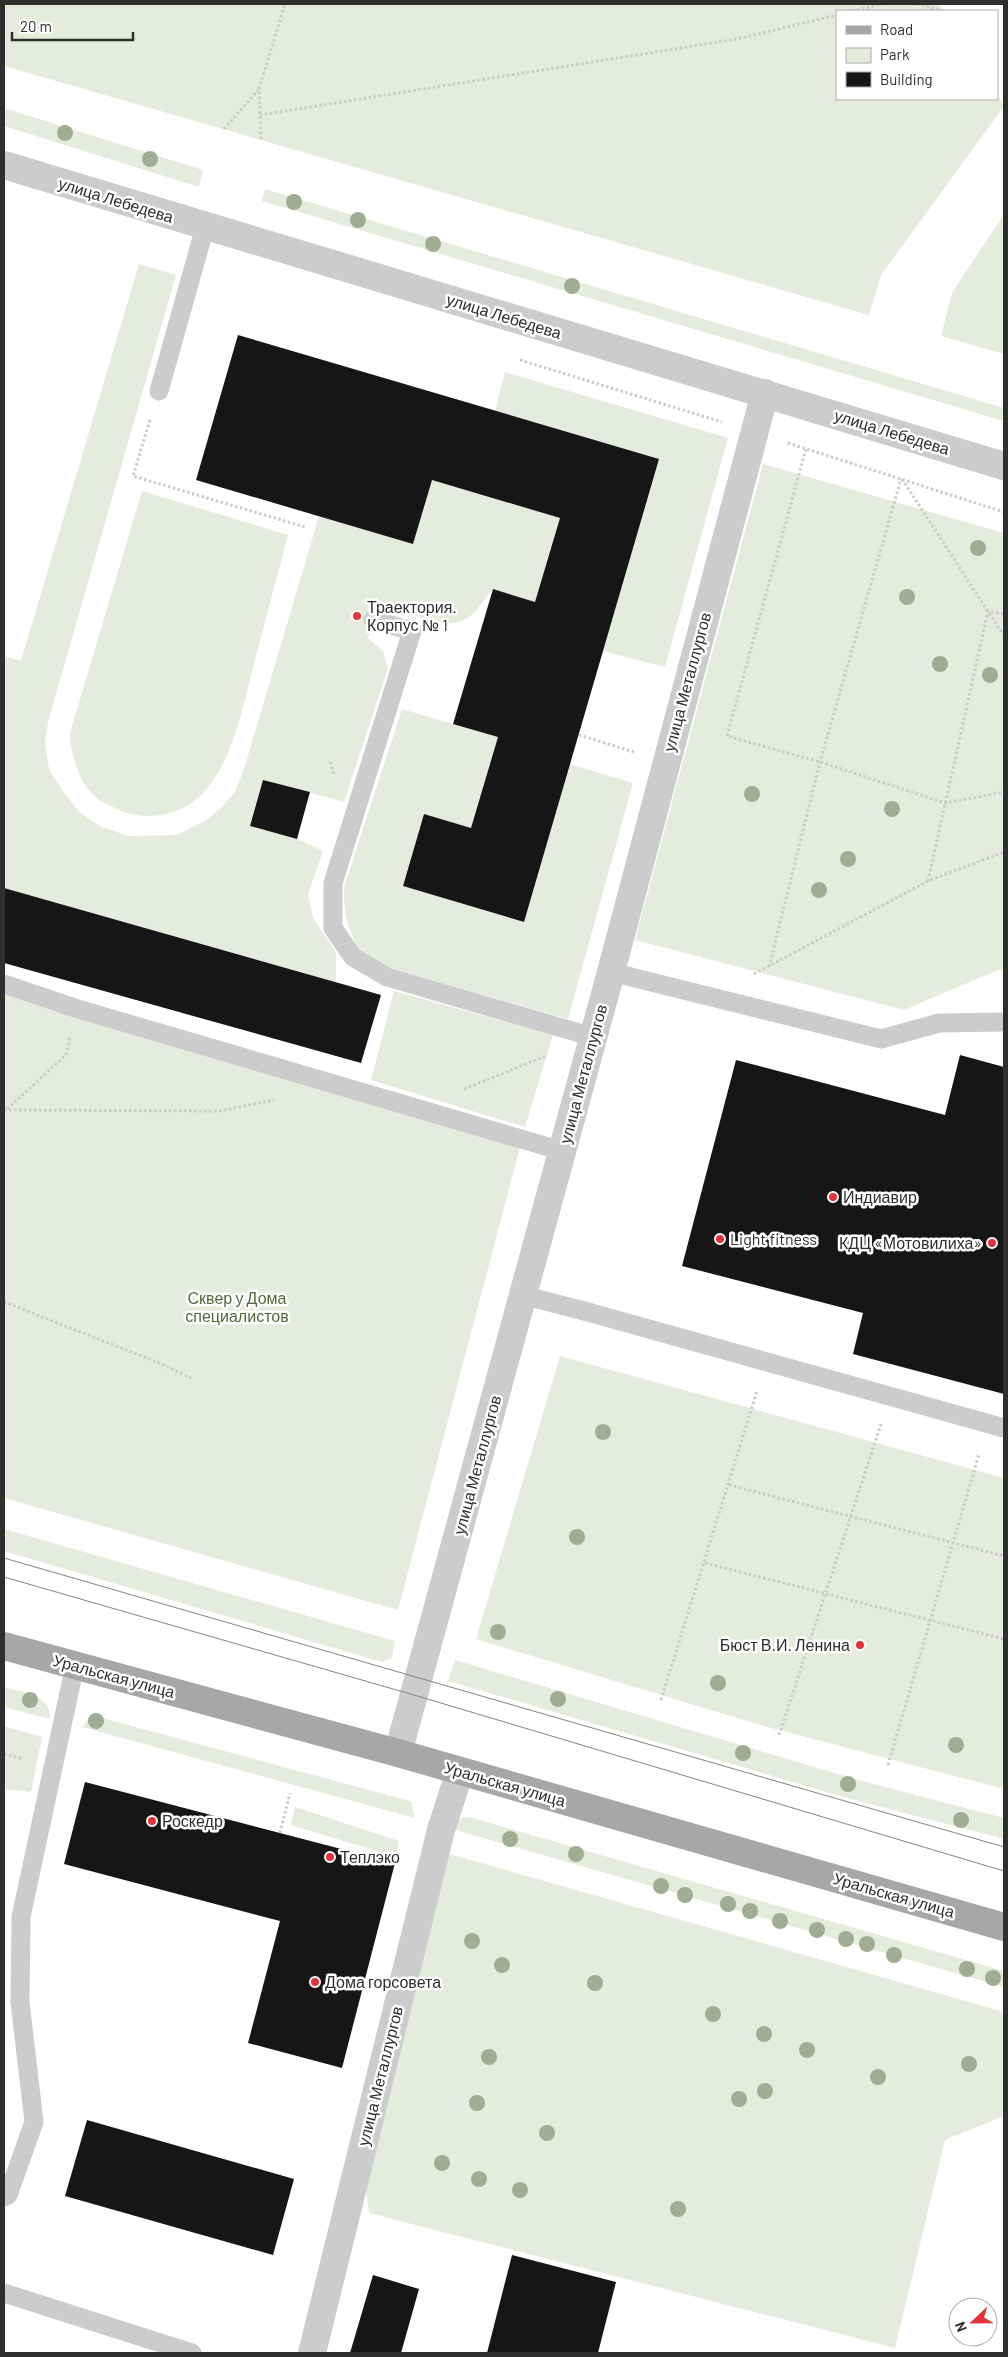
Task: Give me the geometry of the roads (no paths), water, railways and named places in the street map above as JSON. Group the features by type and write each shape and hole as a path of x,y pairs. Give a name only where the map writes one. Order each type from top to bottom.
{"main road":[{"name":"Уральская улица","path":"4,1646 398,1753 1004,1927"}],"street":[{"name":"улица Лебедева","path":"4,165 1004,466"},
{"name":"улица Металлургов","path":"398,1753 611,972 765,394"},
{"name":"улица Металлургов","path":"312,2353 441,1830 460,1771"}],"lane":[{"path":"159,391 205,227"},
{"path":"373,620 412,631 332,882 333,928 352,957 387,978 593,1037"},
{"path":"611,972 881,1040 939,1023 1004,1022"},
{"path":"4,984 78,1009 562,1151"},
{"path":"522,1295 1004,1428"},
{"path":"5,2195 34,2122 20,2002 21,1917 75,1665"},
{"path":"4,2293 192,2353"}],"tram line":[{"path":"4,1558 1004,1847"},
{"path":"4,1577 414,1695 1004,1871"}],"place":[{"name":"Траектория. Корпус № 1","path":"357,616"},
{"name":"Индиавир","path":"833,1197"},
{"name":"Light fitness","path":"720,1239"},
{"name":"КДЦ «Мотовилиха»","path":"992,1243"},
{"name":"Бюст В.И. Ленина","path":"860,1645"},
{"name":"Роскедр","path":"152,1821"},
{"name":"Теплэко","path":"330,1857"},
{"name":"Дома горсовета","path":"315,1982"}],"park label":[{"name":"Сквер у Дома специалистов","path":"237,1307"}]}
